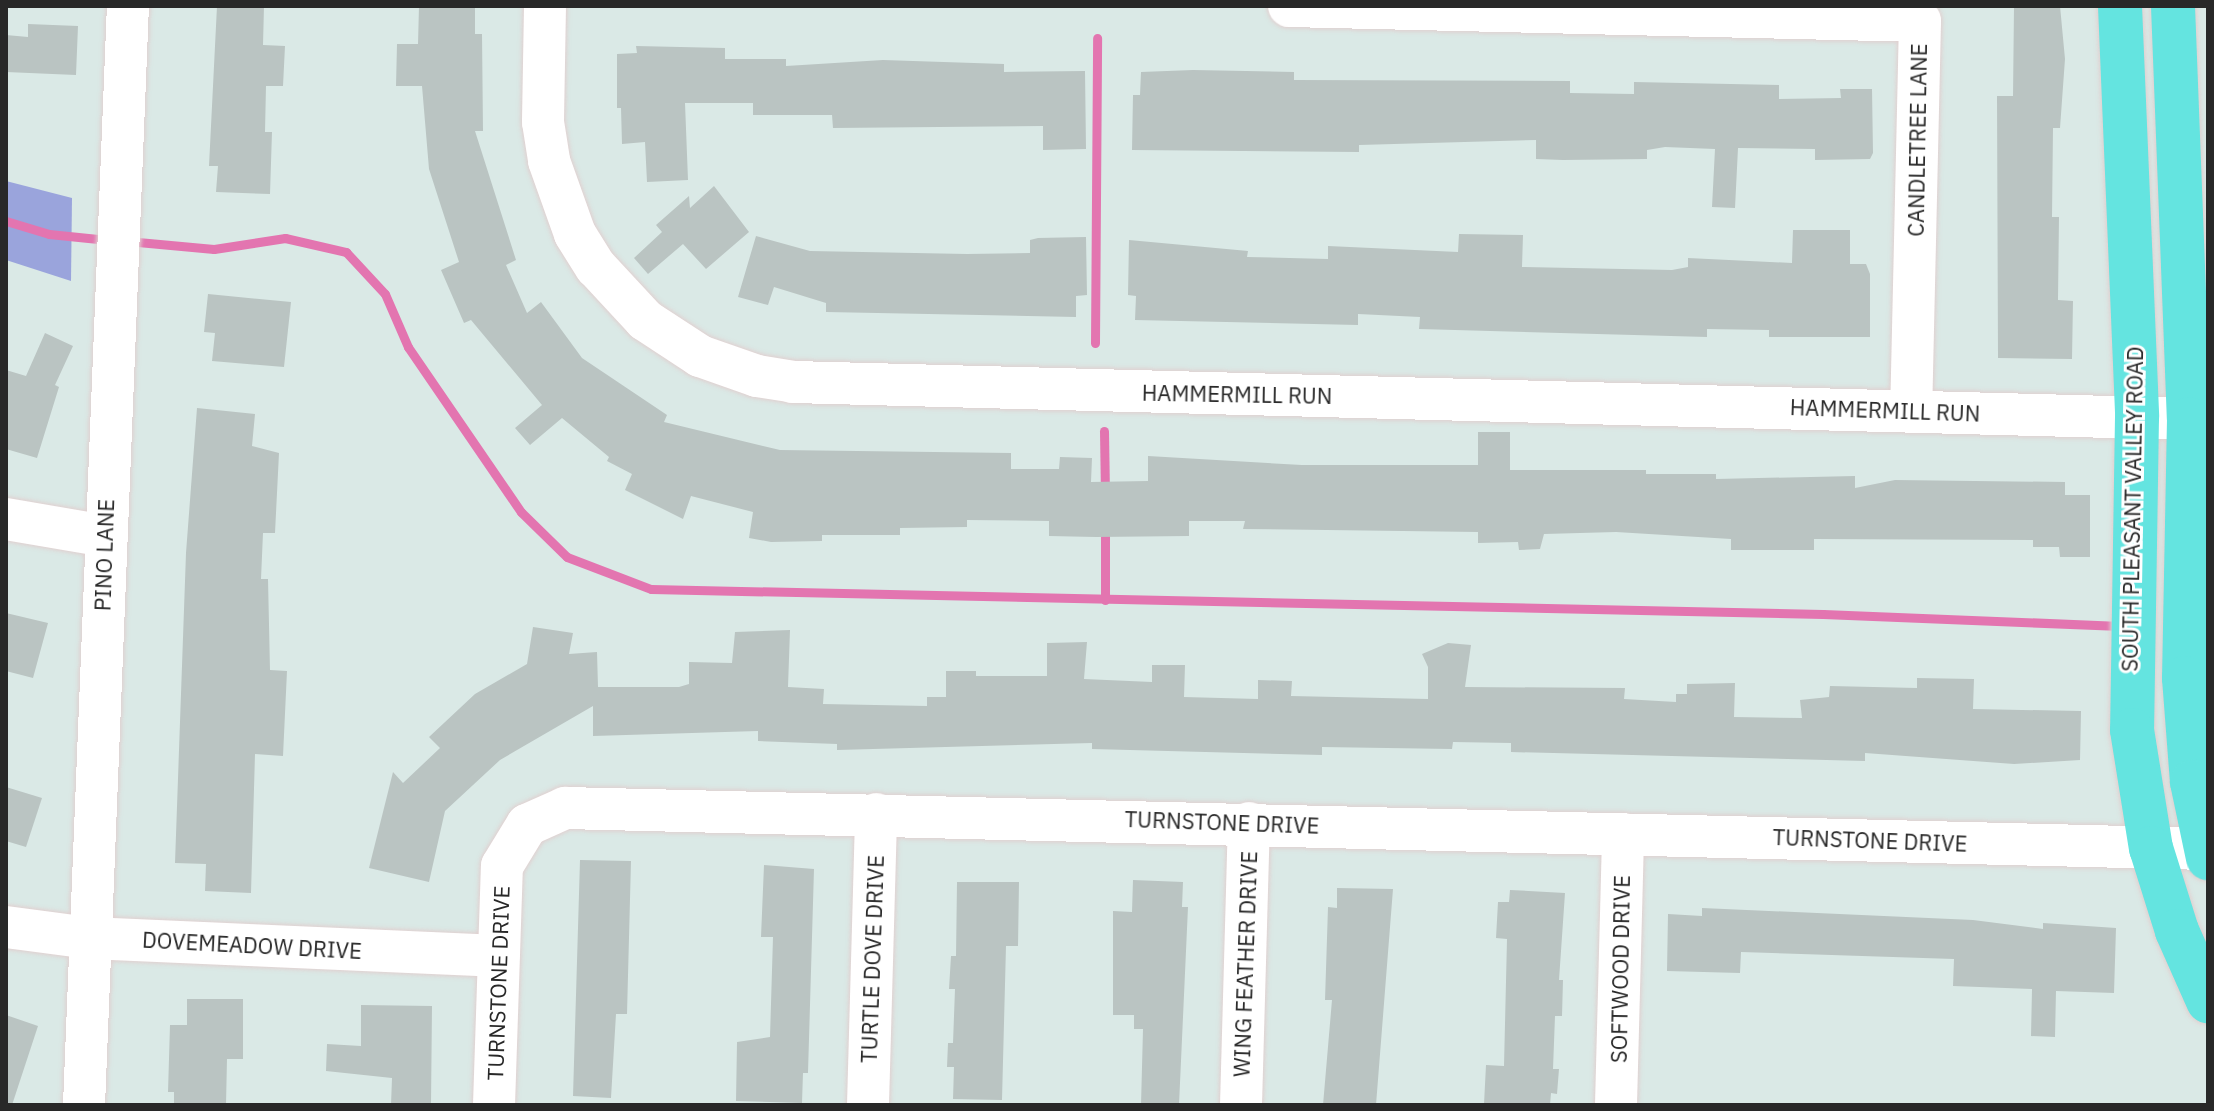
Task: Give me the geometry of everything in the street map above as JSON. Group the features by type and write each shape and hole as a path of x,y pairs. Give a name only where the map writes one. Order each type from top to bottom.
{"main road":[{"name":"SOUTH PLEASANT VALLEY ROAD","path":"2120,6 2137,417 2130,661 2134,748 2151,848 2177,931 2208,1001"},
{"path":"2173,6 2189,419 2184,662 2189,755 2207,852"}],"street":[{"name":"PINO LANE","path":"84,1105 128,6"},
{"name":"HAMMERMILL RUN","path":"545,6 543,122 552,175 575,234 596,267 645,320 700,356 757,376 793,382 2189,419"},
{"name":"CANDLETREE LANE","path":"1289,6 1920,21 1911,411"},
{"path":"6,519 105,536"},
{"name":"TURNSTONE DRIVE","path":"494,1105 502,866 511,844 544,814 565,808 1249,823 2207,852"},
{"name":"TURTLE DOVE DRIVE","path":"868,1105 876,814"},
{"name":"WING FEATHER DRIVE","path":"1241,1105 1249,823"},
{"name":"SOFTWOOD DRIVE","path":"1616,1105 1623,834"},
{"name":"DOVEMEADOW DRIVE","path":"6,927 89,938 499,956"}],"shaded area":[{"path":"6,181 72,198 71,281 6,260"}],"building":[{"path":"217,6 264,6 263,45 285,46 283,86 266,86 265,132 272,132 270,194 216,192 218,166 209,166"},
{"path":"419,6 475,6 475,34 482,34 483,131 475,131 516,260 506,265 527,313 541,302 582,358 667,415 664,422 780,450 1011,453 1011,469 1059,469 1060,457 1092,458 1091,482 1148,481 1148,456 1302,465 1478,465 1478,432 1510,432 1510,470 1646,470 1646,474 1716,474 1716,479 1855,476 1855,488 1895,480 2065,482 2065,495 2090,495 2090,557 2060,557 2059,547 2033,547 2033,540 1814,539 1814,550 1731,550 1731,539 1616,532 1544,534 1540,549 1519,550 1518,542 1478,543 1478,532 1243,529 1245,521 1189,521 1189,536 1096,537 1049,536 1049,521 967,520 967,527 900,528 900,535 822,535 822,541 771,542 749,538 753,512 691,496 683,519 625,490 632,474 607,461 609,457 562,418 530,445 515,428 542,405 471,320 464,323 441,270 459,262 429,169 422,86 396,86 397,44 418,44"},
{"path":"2014,6 2060,6 2065,59 2060,128 2053,128 2052,217 2059,217 2058,300 2073,301 2072,359 1998,358 1997,96 2013,96"},
{"path":"28,24 78,26 76,75 6,72 6,35 28,37"},
{"path":"636,46 725,48 725,59 786,59 786,66 883,60 1004,64 1004,72 1085,71 1086,149 1043,150 1043,126 833,128 832,115 753,115 753,103 685,103 688,180 647,182 645,142 622,144 621,108 617,108 617,54 637,53"},
{"path":"1141,72 1294,72 1294,80 1570,81 1570,93 1634,94 1634,82 1779,85 1779,99 1841,98 1840,89 1872,89 1873,153 1870,159 1815,160 1815,149 1738,148 1735,208 1712,207 1715,149 1665,147 1647,150 1647,159 1563,160 1536,159 1536,140 1359,145 1359,152 1132,150 1133,95 1140,95"},
{"path":"714,186 749,232 706,269 683,244 648,274 634,258 662,232 656,225 689,196 690,208"},
{"path":"1793,230 1850,230 1850,264 1866,264 1870,274 1870,337 1769,337 1769,330 1707,329 1707,337 1419,329 1420,317 1358,314 1358,325 1135,320 1136,296 1128,295 1129,240 1248,251 1247,257 1328,259 1328,246 1458,252 1459,234 1523,235 1522,267 1672,270 1688,267 1688,258 1792,263"},
{"path":"756,236 810,251 967,254 1030,253 1030,240 1086,237 1087,295 1076,296 1076,317 826,312 826,303 774,287 768,305 738,297"},
{"path":"208,294 291,302 284,367 212,361 215,333 204,332"},
{"path":"45,333 73,346 55,385 59,387 37,458 6,449 6,370 26,376"},
{"path":"197,408 255,414 252,446 279,453 275,533 263,533 261,579 268,579 270,670 287,671 283,756 255,754 251,893 205,891 206,864 175,863 186,553"},
{"path":"6,613 48,623 33,678 6,671"},
{"path":"533,627 573,633 569,654 597,652 598,687 679,687 689,684 689,662 732,663 735,632 790,630 788,687 824,689 823,704 927,706 927,697 946,697 946,671 976,671 976,676 1047,676 1047,643 1087,642 1084,679 1152,682 1152,665 1185,665 1184,697 1258,699 1258,680 1292,681 1291,696 1428,699 1428,667 1422,654 1448,643 1471,645 1465,687 1625,688 1624,699 1676,702 1676,694 1687,694 1687,684 1735,683 1734,717 1802,718 1800,700 1829,697 1830,686 1917,688 1917,678 1974,679 1973,709 2081,711 2080,760 2014,764 1865,753 1865,761 1511,752 1511,743 1453,742 1452,749 1322,747 1322,755 1092,749 1092,743 837,750 837,744 758,741 758,731 593,736 593,706 500,760 445,811 429,882 369,868 393,772 403,783 440,748 429,737 475,694 527,664"},
{"path":"6,787 42,798 26,847 6,841"},
{"path":"580,860 631,861 627,1014 616,1014 611,1098 573,1096"},
{"path":"764,865 814,869 808,1073 803,1073 802,1103 736,1101 737,1042 770,1037 773,937 761,937"},
{"path":"1133,880 1183,882 1182,907 1188,907 1179,1105 1141,1105 1143,1029 1134,1029 1134,1015 1113,1015 1113,911 1132,912"},
{"path":"957,882 1019,882 1018,946 1006,946 1002,1100 953,1099 954,1067 947,1067 948,1043 953,1043 955,989 949,989 951,956 956,956"},
{"path":"1337,888 1393,889 1376,1105 1323,1105 1332,1000 1325,1000 1328,907 1337,908"},
{"path":"1510,890 1565,893 1559,980 1563,980 1562,1016 1555,1016 1553,1069 1559,1069 1557,1094 1551,1093 1550,1105 1484,1104 1486,1065 1504,1066 1507,939 1496,938 1498,902 1509,902"},
{"path":"1702,908 1973,920 2043,929 2043,923 2116,928 2114,993 2056,991 2055,1037 2031,1036 2032,989 1953,986 1954,959 1741,952 1740,973 1667,971 1668,914 1702,916"},
{"path":"187,999 243,999 243,1059 227,1059 226,1105 174,1105 174,1092 168,1092 170,1025 187,1025"},
{"path":"361,1005 432,1006 431,1105 391,1105 392,1078 326,1071 327,1044 361,1046"},
{"path":"6,1015 38,1026 12,1105 6,1105"}],"waterway":[{"path":"1095,343 1097,38"},
{"path":"6,221 49,234 108,240"},
{"path":"127,241 214,249 285,238 346,252 385,294 408,347 521,512 567,557 651,589 1823,614 2121,626"},
{"path":"1104,431 1105,492"},
{"path":"1105,527 1105,600"}]}
